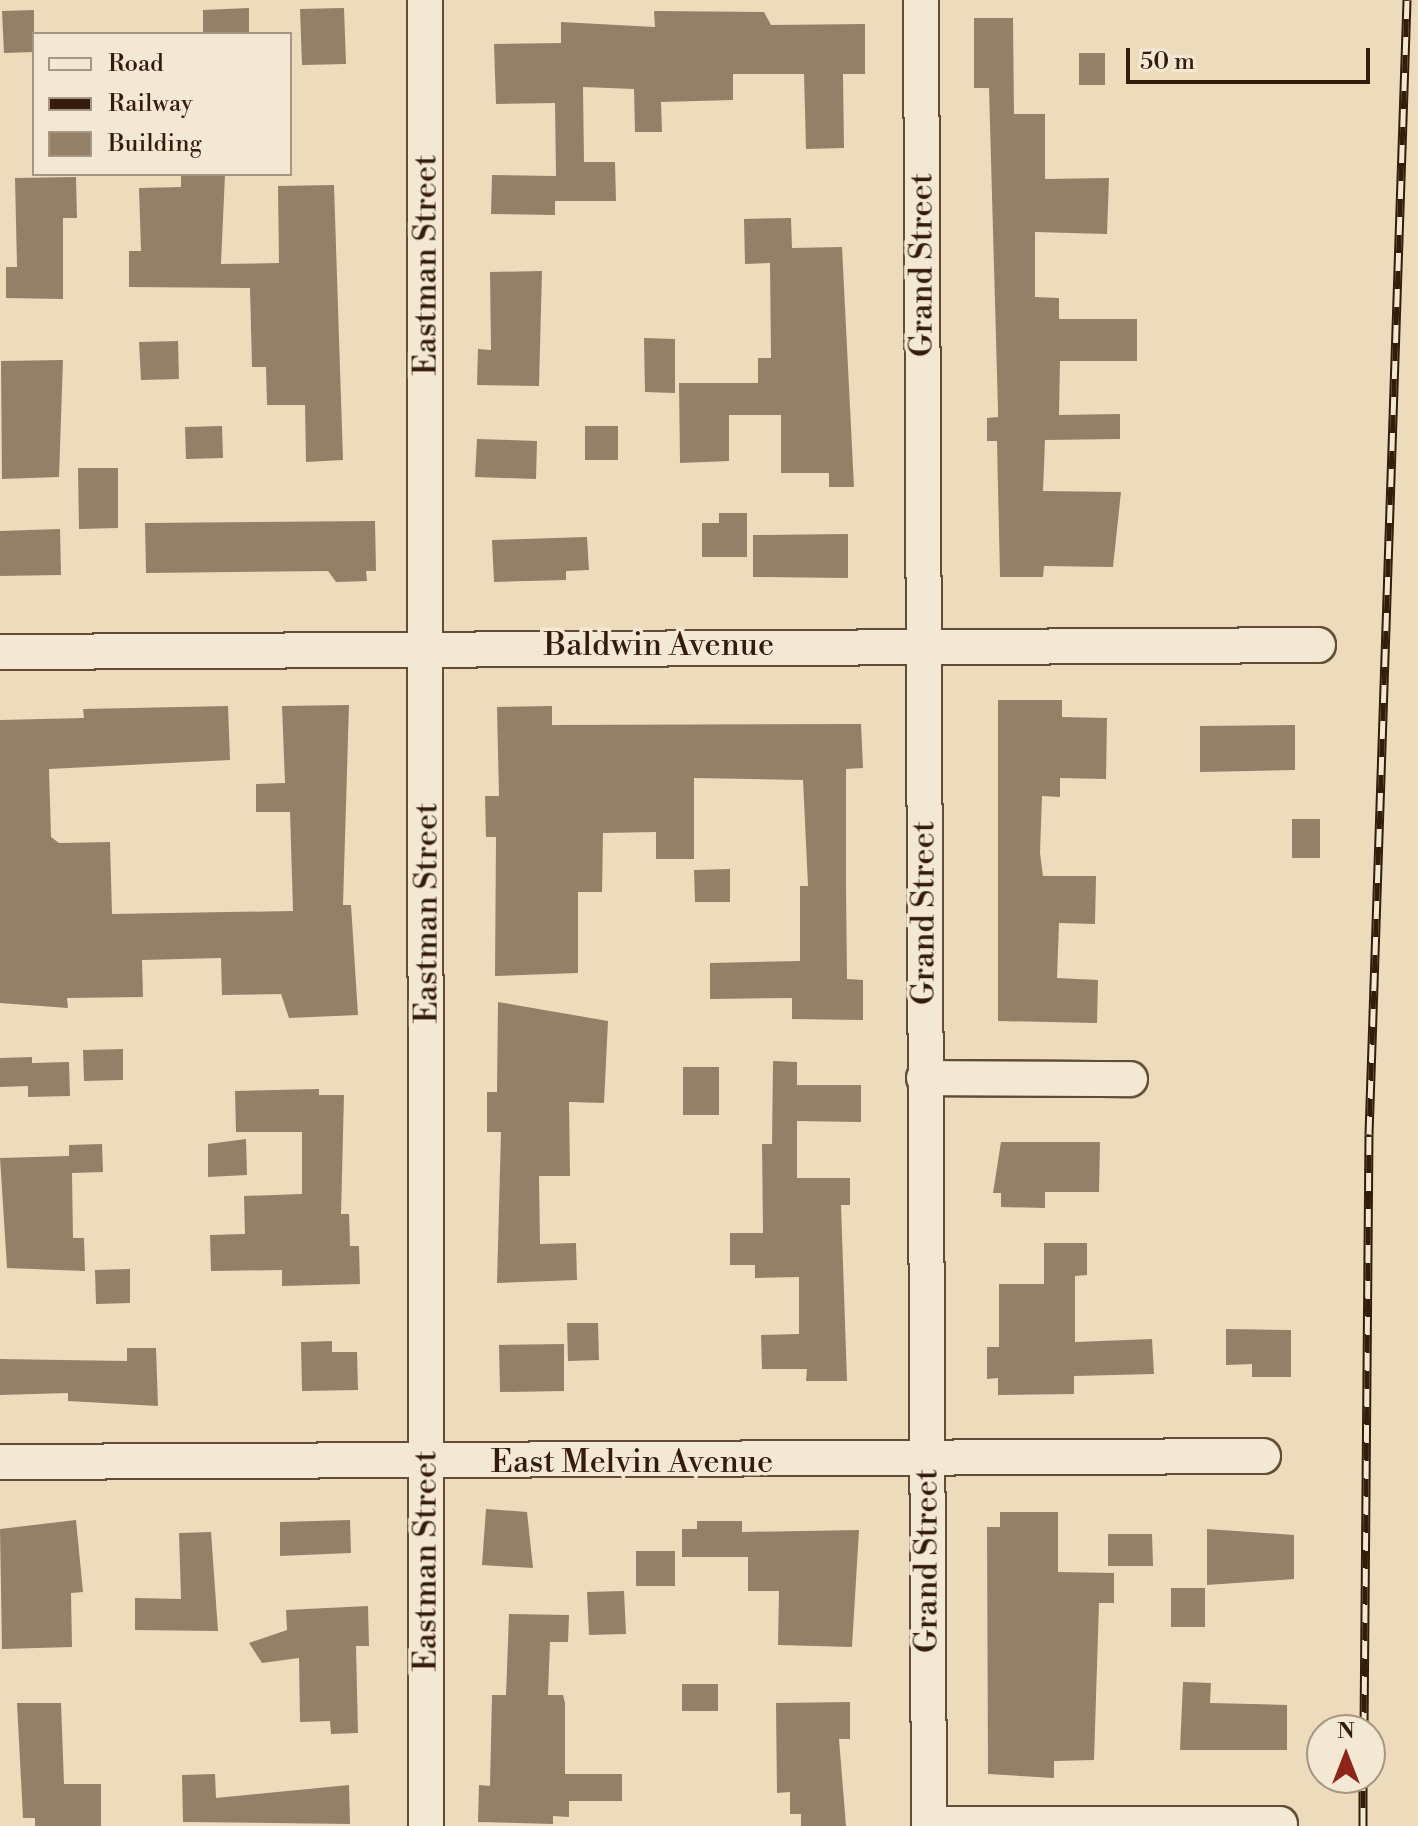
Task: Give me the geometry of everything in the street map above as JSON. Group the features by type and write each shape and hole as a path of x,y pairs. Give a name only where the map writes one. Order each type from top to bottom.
{"street":[{"name":"Eastman Street","path":"425,0 428,647 426,1826"},
{"name":"Grand Street","path":"921,0 929,1825"},
{"name":"Baldwin Avenue","path":"0,652 923,643 1318,645"},
{"path":"924,1078 1130,1079"},
{"name":"East Melvin Avenue","path":"0,1462 1263,1456"},
{"path":"929,1825 1280,1824"}],"building":[{"path":"249,8 249,32 203,32 203,10"},
{"path":"344,8 346,64 302,65 300,9"},
{"path":"34,10 32,52 4,53 2,11"},
{"path":"654,11 764,12 771,25 865,24 865,74 843,74 844,148 806,149 804,74 733,74 733,100 661,102 662,132 635,132 634,89 583,87 584,162 615,162 616,201 555,201 555,215 491,214 492,175 556,176 555,103 496,104 494,44 561,43 561,22 655,27"},
{"path":"974,18 1013,18 1014,114 1045,114 1045,179 1109,178 1107,234 1035,232 1035,297 1059,298 1059,319 1137,319 1137,361 1060,361 1059,415 1120,414 1120,439 1045,440 1043,491 1121,492 1113,567 1044,566 1043,577 1000,577 997,441 987,441 987,418 998,417 989,88 974,88"},
{"path":"1079,53 1105,53 1105,85 1079,85"},
{"path":"181,176 225,176 221,264 279,263 278,186 334,185 343,460 306,462 305,405 267,405 266,367 252,367 250,288 129,287 129,251 141,251 139,188 181,187"},
{"path":"76,177 77,218 63,218 63,299 6,298 6,267 17,267 15,178"},
{"path":"791,218 792,248 842,247 854,487 829,487 829,473 781,473 781,415 729,415 729,461 680,463 679,383 758,383 758,358 771,358 770,263 745,264 744,219"},
{"path":"542,271 539,386 477,385 478,349 491,350 490,272"},
{"path":"644,338 675,339 675,393 645,392"},
{"path":"178,341 179,379 141,380 139,342"},
{"path":"63,360 59,477 2,479 1,361"},
{"path":"222,426 223,458 186,459 185,427"},
{"path":"585,426 618,426 618,460 585,460"},
{"path":"477,439 537,441 536,479 475,477"},
{"path":"78,468 118,468 118,528 79,529"},
{"path":"719,513 747,513 747,557 702,557 702,523 719,523"},
{"path":"375,521 376,571 366,571 367,581 336,582 328,571 146,573 145,523"},
{"path":"60,529 61,575 0,576 0,531"},
{"path":"848,534 848,578 753,577 753,535"},
{"path":"587,537 589,570 566,571 566,580 494,582 492,540"},
{"path":"998,700 1062,700 1062,717 1107,718 1106,779 1060,778 1060,797 1042,796 1040,853 1043,876 1096,876 1095,924 1059,923 1057,978 1098,980 1097,1023 998,1021"},
{"path":"349,705 343,905 351,905 358,1015 289,1018 281,994 222,995 221,958 142,960 143,997 67,998 68,1008 0,1003 0,720 84,718 83,709 228,706 230,760 49,769 51,837 59,843 110,842 112,914 293,911 290,812 256,812 256,784 285,783 282,706"},
{"path":"552,706 552,725 861,724 863,768 846,769 846,886 847,979 863,980 863,1020 792,1019 792,998 710,999 710,963 800,961 800,886 808,886 803,780 694,778 694,859 656,859 656,832 603,833 602,892 578,892 578,973 495,976 496,837 486,837 485,796 499,796 497,707"},
{"path":"1295,725 1295,770 1200,772 1200,726"},
{"path":"1292,819 1320,819 1320,858 1292,858"},
{"path":"730,869 730,902 695,902 694,870"},
{"path":"498,1002 608,1021 604,1103 569,1102 570,1176 539,1176 540,1244 576,1243 577,1280 497,1283 501,1132 487,1132 487,1092 497,1092"},
{"path":"123,1049 123,1080 84,1081 83,1050"},
{"path":"32,1057 32,1063 69,1062 70,1096 28,1097 28,1086 0,1087 0,1058"},
{"path":"773,1061 797,1062 797,1085 861,1085 861,1122 797,1121 797,1178 850,1178 850,1205 841,1205 847,1381 806,1381 807,1369 762,1369 761,1335 799,1334 799,1277 755,1278 755,1265 730,1265 730,1233 763,1233 762,1144 772,1144"},
{"path":"683,1067 719,1067 719,1115 683,1115"},
{"path":"319,1089 319,1095 344,1095 341,1214 349,1214 350,1246 359,1246 360,1284 282,1286 282,1270 211,1271 210,1235 245,1234 244,1196 302,1194 302,1132 236,1132 235,1091"},
{"path":"246,1139 247,1175 208,1177 208,1144"},
{"path":"1001,1142 1100,1142 1099,1192 1045,1192 1045,1208 1001,1207 1001,1193 993,1193"},
{"path":"102,1144 103,1172 72,1173 73,1238 84,1238 85,1271 7,1268 0,1158 69,1156 69,1145"},
{"path":"1044,1243 1087,1243 1087,1275 1075,1276 1075,1342 1152,1339 1154,1374 1074,1376 1074,1394 998,1395 998,1378 987,1379 987,1347 999,1347 999,1284 1044,1284"},
{"path":"130,1269 130,1303 96,1304 95,1270"},
{"path":"567,1323 598,1323 599,1360 568,1361"},
{"path":"1226,1329 1291,1330 1291,1377 1252,1377 1252,1364 1226,1365"},
{"path":"332,1341 332,1352 357,1352 358,1390 302,1391 301,1342"},
{"path":"564,1344 564,1391 500,1392 499,1345"},
{"path":"127,1348 156,1348 158,1406 68,1401 68,1393 0,1395 0,1359 127,1361"},
{"path":"486,1509 527,1512 533,1568 482,1565"},
{"path":"1000,1512 1058,1512 1058,1572 1114,1573 1114,1603 1099,1603 1094,1760 1054,1761 1054,1778 988,1774 987,1527 1000,1527"},
{"path":"76,1520 83,1592 71,1593 72,1647 2,1649 0,1529"},
{"path":"350,1520 351,1553 280,1556 280,1522"},
{"path":"697,1521 742,1521 742,1532 859,1530 852,1647 778,1645 779,1591 748,1591 748,1557 682,1557 682,1529 697,1529"},
{"path":"1207,1529 1294,1535 1294,1579 1207,1585"},
{"path":"211,1532 218,1631 135,1630 135,1598 181,1599 179,1533"},
{"path":"1108,1534 1152,1534 1153,1566 1108,1566"},
{"path":"636,1551 675,1551 675,1586 636,1586"},
{"path":"1171,1588 1205,1588 1205,1627 1171,1627"},
{"path":"624,1591 626,1634 589,1635 587,1592"},
{"path":"368,1606 369,1646 356,1646 358,1733 331,1734 330,1721 300,1722 299,1658 262,1663 249,1643 287,1630 286,1610"},
{"path":"509,1614 569,1615 568,1642 550,1642 548,1695 563,1695 565,1703 565,1774 622,1774 622,1801 569,1801 569,1817 553,1816 553,1824 478,1822 479,1785 490,1786 492,1695 506,1695"},
{"path":"1183,1682 1211,1683 1210,1703 1287,1705 1287,1750 1180,1750"},
{"path":"682,1684 718,1684 718,1711 682,1711"},
{"path":"850,1702 850,1739 839,1739 846,1826 801,1826 801,1814 790,1814 790,1792 777,1793 776,1703"},
{"path":"17,1703 61,1703 64,1784 101,1784 101,1826 35,1826 35,1818 23,1818"},
{"path":"215,1774 216,1798 349,1785 350,1824 183,1822 182,1775"}],"railway":[{"path":"1364,1714 1369,1134 1407,0"},
{"path":"1363,1794 1363,1826"}]}
